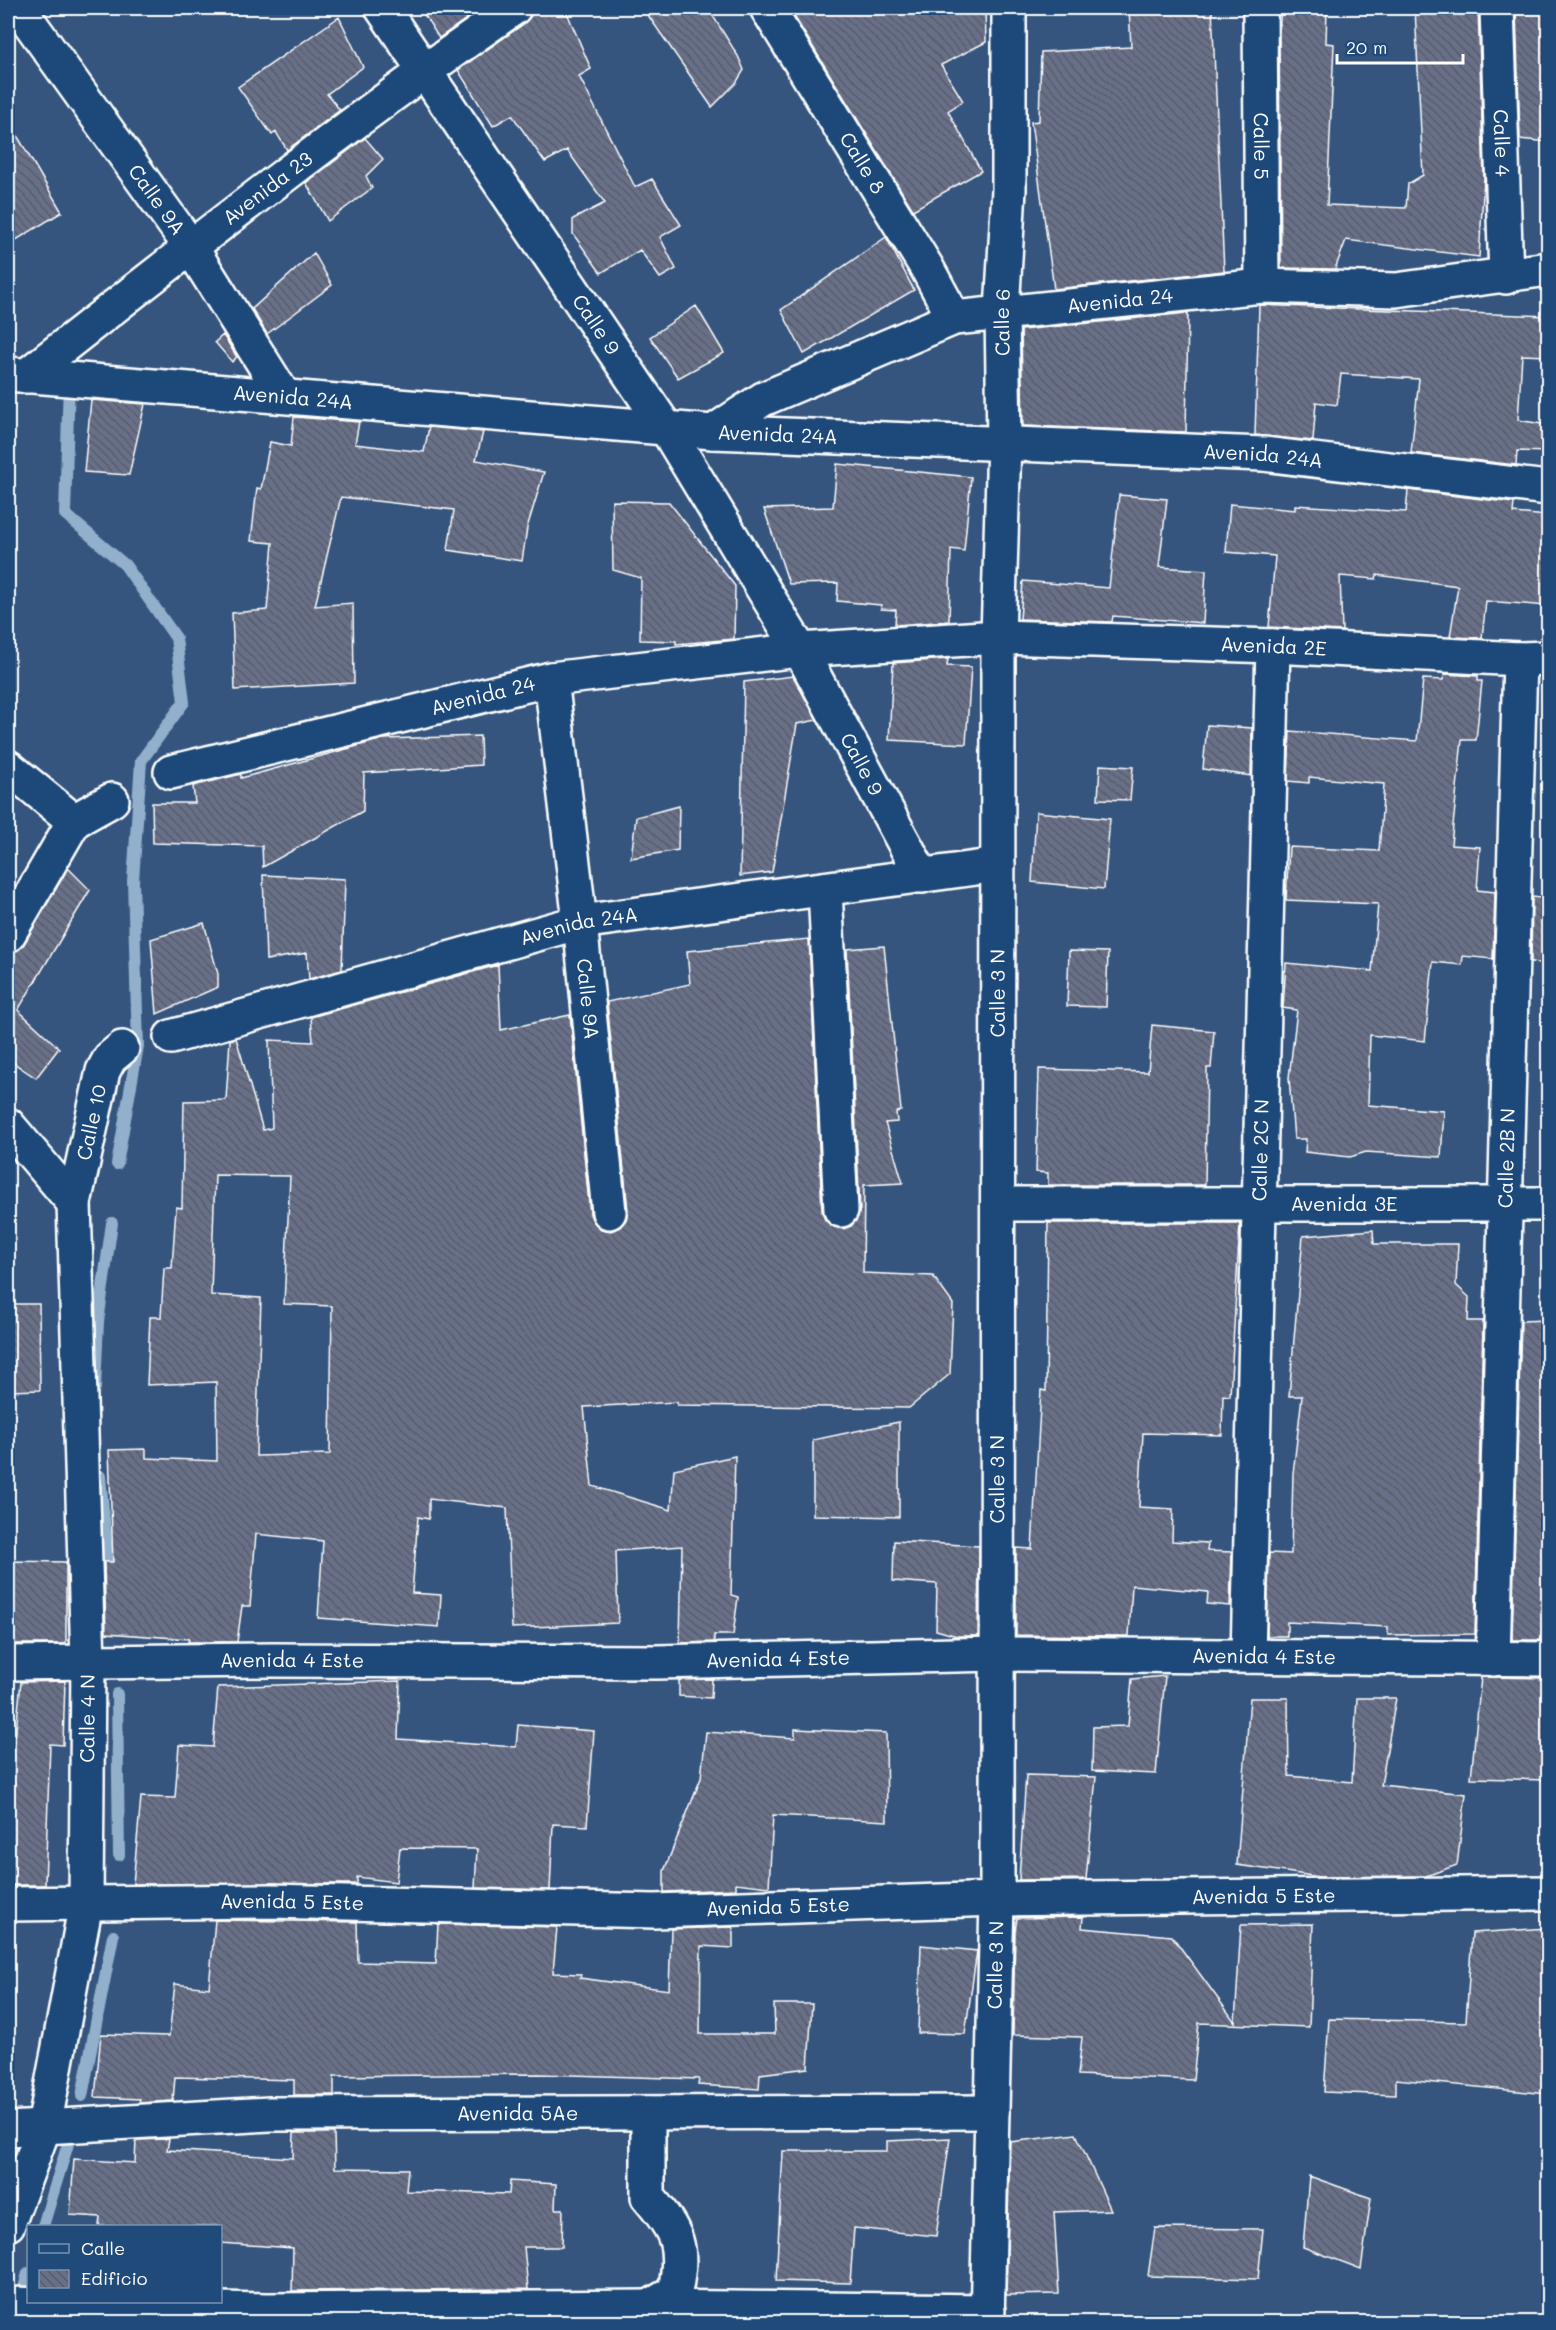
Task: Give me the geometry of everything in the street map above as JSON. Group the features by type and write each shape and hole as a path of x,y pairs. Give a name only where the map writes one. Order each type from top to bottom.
{"street":[{"name":"Calle 9A","path":"20,8 190,246 284,396"},
{"name":"Calle 9","path":"382,8 666,428 800,650 922,876"},
{"name":"Avenida 23","path":"17,375 424,70 514,8"},
{"name":"Calle 8","path":"767,8 927,268 954,318"},
{"name":"Calle 6","path":"999,637 1004,442 1002,311 1009,190 1009,8"},
{"name":"Calle 5","path":"1260,8 1262,286"},
{"name":"Calle 4","path":"1497,8 1506,277"},
{"name":"Avenida 24","path":"713,432 762,399 954,318 1002,311 1262,286 1396,290 1506,277 1548,269"},
{"name":"Avenida 24A","path":"17,375 713,432 1263,454 1548,488"},
{"path":"800,650 999,637"},
{"name":"Avenida 2E","path":"999,637 1534,658"},
{"name":"Calle 3 N","path":"988,2317 997,1899 999,637"},
{"name":"Calle 2C N","path":"1248,1656 1273,646"},
{"name":"Avenida 24","path":"171,772 550,679 800,650"},
{"name":"Calle 2B N","path":"1493,1659 1506,1204 1534,658"},
{"name":"Calle 9A","path":"550,679 580,922 609,1212"},
{"path":"8,767 74,821"},
{"path":"8,935 74,821 112,800"},
{"name":"Avenida 24A","path":"171,1037 580,922 998,866"},
{"path":"825,889 841,1210"},
{"name":"Calle 10","path":"74,1203 103,1071 110,1059 122,1048"},
{"path":"8,1125 74,1203"},
{"name":"Calle 4 N","path":"8,2224 44,2127 86,1903 88,1662 74,1203"},
{"name":"Avenida 3E","path":"998,1204 1548,1204"},
{"name":"Avenida 4 Este","path":"8,1663 657,1662 997,1654 1548,1659"},
{"name":"Avenida 5 Este","path":"8,1904 272,1901 654,1911 997,1899 1548,1893"},
{"name":"Avenida 5Ae","path":"8,2129 270,2114 992,2112"},
{"path":"648,2113 648,2197 672,2225 681,2264 675,2292 650,2307"},
{"path":"8,2304 267,2310 650,2307 988,2317"}],"building":[{"path":"420,8 482,8 439,38"},
{"path":"533,8 565,8 591,69 579,76 635,187 652,179 681,225 660,237 676,269 660,278 640,250 601,273 573,234 573,219 605,203 567,150 545,162 512,115 493,126 458,70 525,23 531,16"},
{"path":"643,8 708,8 738,56 744,70 736,83 712,107"},
{"path":"789,8 985,8 986,42 941,65 963,101 948,111 981,171 913,210"},
{"path":"1129,8 1212,8 1224,271 1054,289 1031,122 1039,121 1041,52 1131,47"},
{"path":"1281,8 1327,8 1326,43 1334,44 1327,205 1406,208 1408,184 1423,175 1415,8 1478,8 1484,178 1479,257 1346,240 1335,269 1281,268 1279,32"},
{"path":"1516,8 1548,8 1548,142 1520,139"},
{"path":"339,17 363,67 327,94 340,110 287,150 276,132 272,135 238,87"},
{"path":"8,120 62,212 8,245"},
{"path":"365,138 383,159 366,176 372,188 328,221 306,183"},
{"path":"886,237 914,290 804,354 781,310"},
{"path":"314,253 332,285 267,334 252,309"},
{"path":"1259,305 1548,316 1548,356 1522,355 1518,420 1548,425 1548,452 1517,451 1516,465 1411,453 1419,379 1341,374 1337,405 1316,402 1313,441 1255,435"},
{"path":"696,306 724,353 678,378 650,337"},
{"path":"1188,313 1186,432 1023,426 1021,330"},
{"path":"223,335 237,357 232,362 215,342"},
{"path":"91,400 145,404 129,475 84,472"},
{"path":"294,417 359,422 355,444 424,452 429,427 483,432 476,460 544,472 527,528 522,561 448,550 454,510 341,497 315,606 353,603 354,683 235,690 232,613 267,610 273,543 251,541 257,488 261,489 270,442 291,446"},
{"path":"837,464 971,477 964,551 951,549 949,621 895,625 896,610 881,609 881,605 837,601 838,583 789,584 764,509 833,507"},
{"path":"1408,490 1514,503 1513,513 1548,516 1548,606 1486,601 1482,638 1450,637 1458,586 1377,575 1376,579 1340,576 1342,631 1269,627 1275,556 1226,552 1230,504 1295,510 1295,505 1406,512"},
{"path":"1119,495 1167,499 1159,567 1206,570 1203,623 1113,616 1112,622 1020,619 1023,581 1109,588"},
{"path":"612,501 669,502 735,586 734,639 676,644 676,641 640,640 641,578 613,570"},
{"path":"948,659 947,666 971,667 966,744 889,740 893,663"},
{"path":"1444,674 1478,676 1478,681 1482,681 1476,740 1462,740 1451,845 1480,847 1477,890 1495,892 1493,959 1463,956 1462,965 1433,962 1425,1041 1370,1035 1368,1105 1444,1111 1441,1157 1366,1152 1350,1157 1305,1152 1306,1139 1294,1139 1289,1078 1297,1010 1283,1008 1286,963 1372,971 1378,904 1286,900 1289,847 1379,851 1384,784 1309,777 1309,783 1288,781 1290,731 1417,741 1423,679 1443,680"},
{"path":"793,676 817,720 797,724 772,872 740,876 744,682"},
{"path":"1207,725 1252,728 1251,776 1203,769"},
{"path":"480,736 481,765 364,773 363,811 263,867 262,846 153,843 152,803 195,803 193,786 241,774 241,778 383,739"},
{"path":"1100,765 1133,767 1130,800 1098,799"},
{"path":"679,806 678,850 631,858 636,817"},
{"path":"1036,812 1110,819 1104,889 1032,882"},
{"path":"68,868 90,890 18,1010 59,1048 36,1078 8,1059 8,960 11,953 24,944"},
{"path":"263,875 345,879 342,970 309,979 307,953 266,960"},
{"path":"1532,897 1548,899 1548,964 1531,962"},
{"path":"204,923 218,974 218,987 157,1014 151,939"},
{"path":"809,939 822,1211 825,1220 832,1226 843,1229 851,1226 860,1210 847,949 884,946 901,1111 896,1112 897,1122 885,1123 903,1183 864,1185 863,1273 933,1276 953,1304 950,1374 909,1408 677,1405 677,1402 584,1407 592,1486 671,1510 674,1469 735,1456 731,1595 738,1597 733,1635 714,1635 714,1642 680,1643 682,1546 616,1551 618,1623 512,1628 507,1508 429,1499 429,1519 418,1517 412,1593 441,1595 439,1627 318,1618 323,1541 256,1534 250,1606 242,1606 237,1642 188,1642 189,1639 106,1633 104,1562 113,1562 109,1450 146,1449 146,1458 217,1461 216,1382 147,1385 150,1317 161,1317 164,1268 172,1268 176,1207 182,1208 184,1101 226,1100 230,1040 236,1038 263,1130 272,1128 269,1040 313,1042 311,1017 498,965 501,1030 570,1015 590,1214 601,1229 611,1231 620,1227 626,1220 628,1210 607,1002 690,984 687,951","holes":["215,1175 290,1176 284,1304 332,1306 330,1454 256,1456 261,1298 211,1295"]},
{"path":"1069,951 1108,952 1106,1007 1067,1006"},
{"path":"1152,1025 1214,1031 1211,1068 1207,1068 1205,1185 1048,1185 1048,1173 1036,1172 1039,1069 1148,1072"},
{"path":"1048,1223 1240,1223 1230,1396 1223,1395 1222,1435 1143,1433 1139,1507 1173,1509 1172,1541 1208,1543 1207,1551 1232,1552 1230,1606 1207,1604 1208,1592 1132,1585 1129,1636 1016,1635 1016,1548 1032,1549 1041,1390 1046,1391"},
{"path":"1373,1230 1374,1244 1458,1244 1456,1285 1469,1297 1468,1321 1483,1321 1475,1634 1388,1635 1388,1627 1287,1622 1287,1636 1267,1636 1269,1553 1291,1554 1293,1474 1302,1396 1289,1396 1303,1236"},
{"path":"8,1304 39,1304 40,1390 8,1391"},
{"path":"1548,1320 1548,1640 1512,1640 1521,1321"},
{"path":"899,1422 899,1517 813,1515 813,1440"},
{"path":"894,1541 979,1546 978,1636 957,1636 936,1630 937,1584 893,1581"},
{"path":"8,1561 66,1562 66,1644 8,1644"},
{"path":"1165,1676 1156,1774 1092,1771 1093,1727 1128,1726 1132,1679"},
{"path":"1481,1677 1548,1678 1548,1780 1471,1778"},
{"path":"712,1679 711,1698 679,1696 679,1680"},
{"path":"65,1681 63,1745 50,1744 45,1885 8,1885 8,1750 14,1750 21,1682"},
{"path":"400,1681 398,1739 516,1747 518,1725 594,1731 587,1826 553,1824 550,1890 475,1888 477,1849 400,1848 396,1882 357,1877 357,1884 133,1884 141,1797 175,1798 179,1745 213,1747 218,1687"},
{"path":"1250,1698 1288,1698 1289,1776 1352,1782 1357,1698 1396,1698 1381,1785 1466,1794 1457,1865 1426,1876 1320,1877 1237,1865"},
{"path":"795,1729 886,1733 887,1821 773,1815 769,1887 736,1883 736,1889 664,1892 664,1871 701,1778 706,1732 795,1738"},
{"path":"1026,1775 1096,1777 1086,1879 1019,1880"},
{"path":"1083,1917 1082,1928 1172,1936 1235,2022 1241,1925 1313,1924 1309,2027 1199,2023 1193,2080 1078,2075 1082,2037 1013,2035 1015,1932 1017,1918"},
{"path":"215,1920 357,1922 358,1962 436,1964 438,1924 557,1927 553,1973 581,1974 580,1978 669,1990 671,1929 733,1927 733,1948 701,1946 700,2034 775,2034 774,2004 812,2004 808,2068 760,2074 759,2089 698,2085 699,2079 539,2074 334,2076 334,2095 294,2095 294,2080 175,2077 173,2101 139,2103 140,2099 95,2097 101,2034 169,2036 175,1984 209,1988"},
{"path":"1548,1928 1548,2094 1396,2079 1396,2095 1324,2092 1329,2019 1466,2022 1472,1933"},
{"path":"921,1945 977,1951 965,2034 918,2033"},
{"path":"294,2133 334,2133 335,2168 408,2169 406,2191 509,2194 510,2181 556,2184 555,2209 563,2209 562,2247 524,2247 528,2289 292,2291 293,2248 222,2243 222,2225 99,2225 100,2217 70,2215 74,2159 135,2163 136,2140 169,2139 167,2150 293,2158"},
{"path":"1076,2134 1111,2210 1054,2212 1059,2294 1006,2295 1010,2142"},
{"path":"950,2138 936,2236 854,2228 850,2283 776,2281 783,2151 887,2151 887,2141"},
{"path":"1309,2176 1371,2198 1361,2269 1303,2247"},
{"path":"1155,2228 1263,2229 1258,2279 1148,2276"}],"waterway":[{"path":"69,380 65,514 125,565 176,638 184,702 141,761 133,881 138,1046 117,1164"},
{"path":"95,1388 98,1322 112,1223"},
{"path":"100,1476 109,1577"},
{"path":"117,1694 119,1855"},
{"path":"82,2096 113,1936"},
{"path":"43,2225 71,2134"},
{"path":"22,2295 27,2277"}]}
